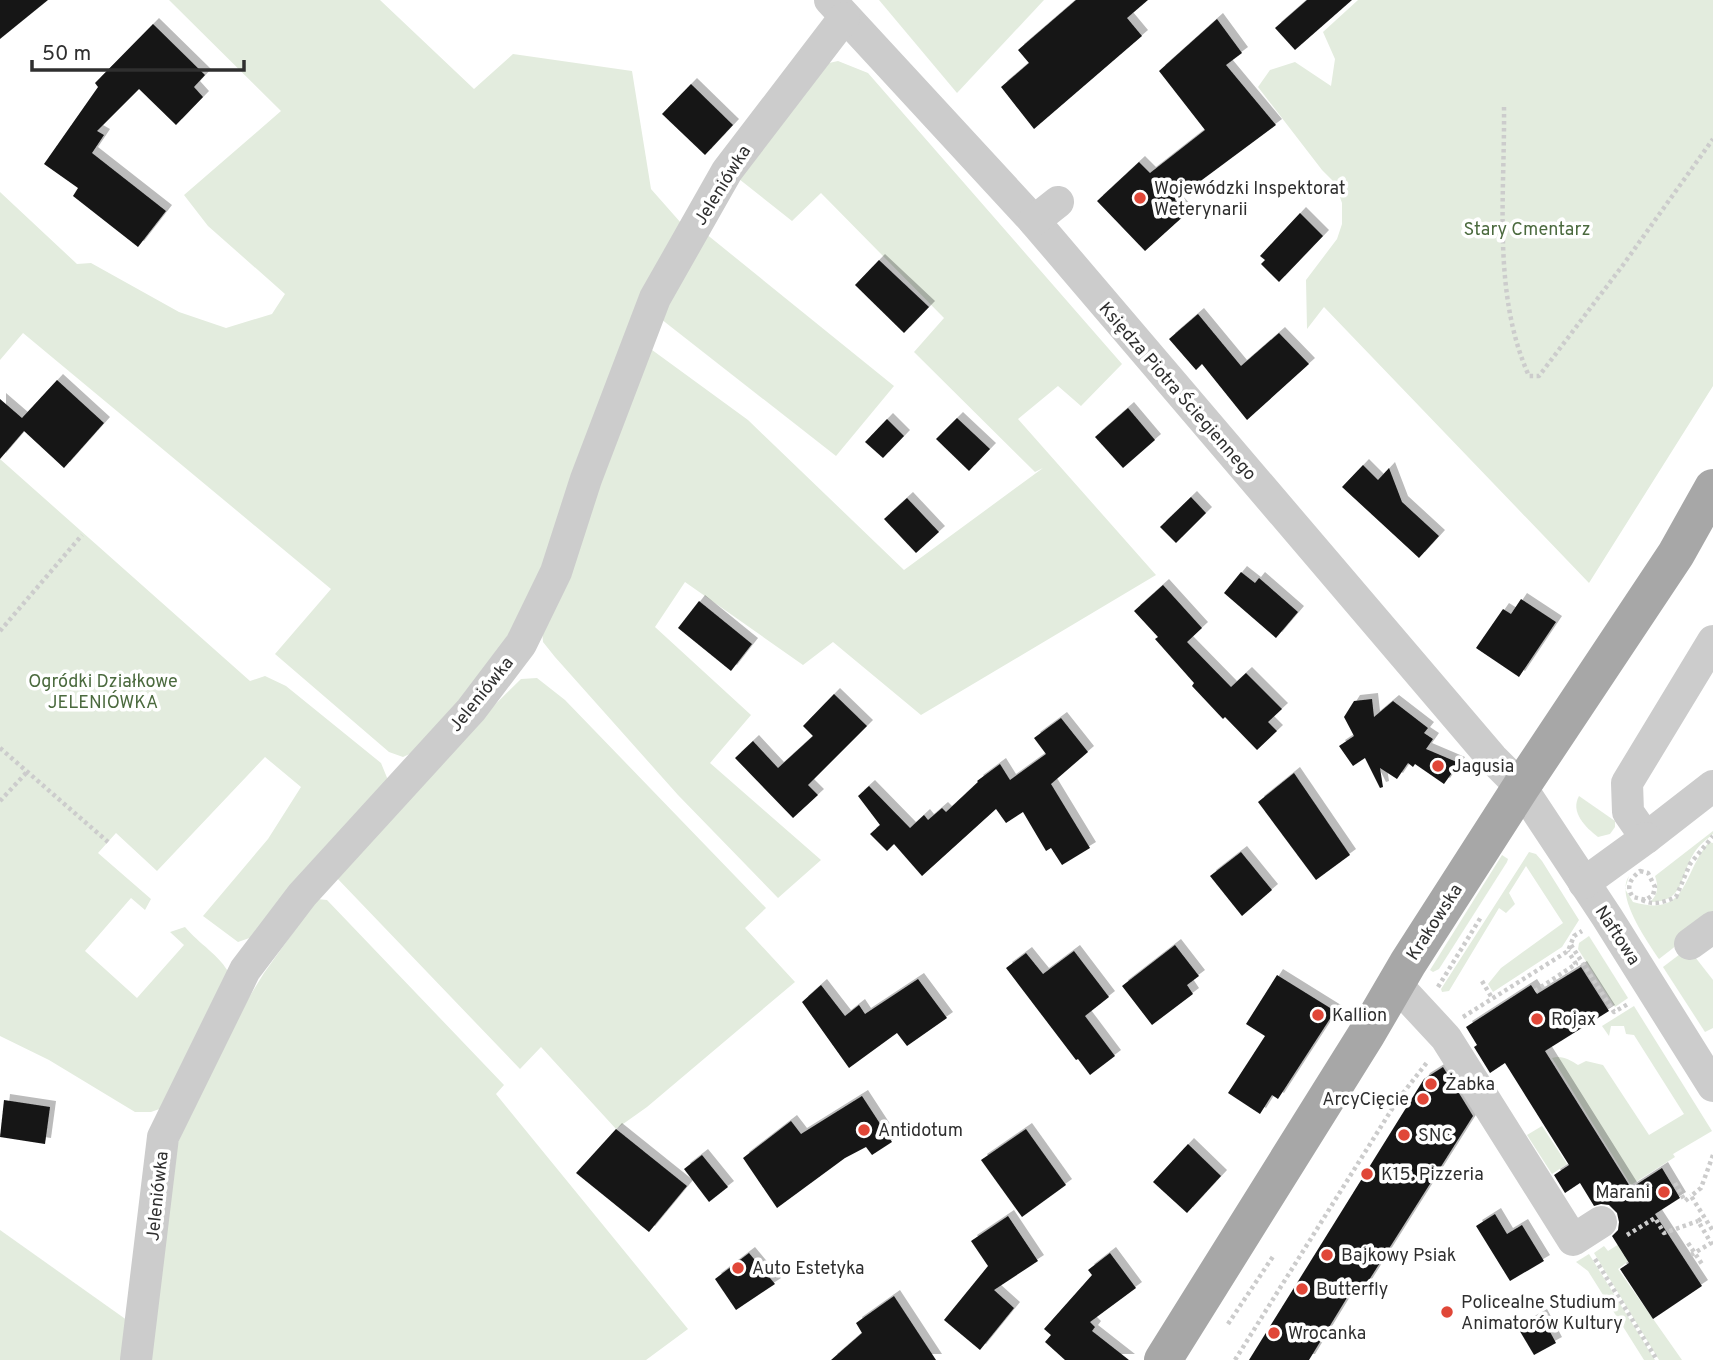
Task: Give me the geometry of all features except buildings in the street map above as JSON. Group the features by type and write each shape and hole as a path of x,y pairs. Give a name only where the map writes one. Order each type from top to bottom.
{"main road":[{"name":"Krakowska","path":"1163,1360 1521,787 1701,524 1713,488"}],"street":[{"name":"Księdza Piotra Ściegiennego","path":"837,9 1046,212 1483,747 1521,787"},
{"name":"Jeleniówka","path":"136,1360 163,1137 245,970 302,895 471,710 521,643 556,572 586,479 654,298 727,171 837,9"},
{"path":"1646,838 1628,812 1626,783 1713,641"},
{"path":"1584,883 1713,786"},
{"name":"Naftowa","path":"1521,787 1713,1086"},
{"path":"1396,984 1446,1038 1573,1240 1593,1227"}],"path":[{"path":"1504,107 1503,251 1512,325 1519,353 1529,376 1539,376 1713,139"},
{"path":"0,631 82,536"},
{"path":"0,748 108,842"},
{"path":"0,801 27,772"},
{"path":"1642,900 1653,895 1655,887 1648,873 1640,871 1630,881 1629,889 1633,897 1648,903 1659,904 1676,897 1696,854 1713,836"},
{"path":"1235,1360 1396,1101 1446,1038 1454,1023 1567,951 1574,936"},
{"path":"1570,944 1614,1012"},
{"path":"1535,991 1576,964 1567,951"},
{"path":"1482,981 1492,998"},
{"path":"1675,1183 1685,1200 1691,1196 1701,1188 1713,1155"},
{"path":"1691,1196 1713,1231"},
{"path":"1593,1227 1607,1248 1655,1218 1664,1233 1704,1217"},
{"path":"1693,1254 1711,1242 1698,1221"},
{"path":"1593,1227 1591,1254 1657,1360"},
{"path":"1688,1243 1702,1264"},
{"path":"1225,1328 1274,1255"}],"green space":[{"path":"169,0 380,0 474,89 513,54 632,71 651,189 681,223 551,564 493,667 421,749 403,757 389,752 275,654 331,589 23,333 0,360 0,192 77,264 91,263 179,312 226,328 272,314 285,294 208,226 184,195 281,111"},
{"path":"879,0 1044,0 957,93"},
{"name":"Stary Cmentarz","path":"1358,0 1713,0 1713,386 1589,583 1324,307 1307,329 1306,280 1337,239 1342,224 1342,203 1335,183 1258,87 1270,70 1295,62 1331,86 1335,59 1323,32"},
{"path":"838,61 868,73 1122,364 1081,406 1058,386 1018,419 1156,575 921,715 833,642 803,665 685,582 655,627 751,715 710,763 821,860 778,898 678,795 555,657 543,642 542,630 648,347 748,420 904,570 1043,468 1035,472 914,352 944,318 821,193 792,221 739,179 829,63"},
{"path":"705,233 894,386 836,456 661,319"},
{"name":"Ogródki Działkowe JELENIÓWKA","path":"0,459 250,681 265,676 286,686 381,763 390,785 255,936 238,942 203,916 268,839 301,787 265,757 157,871 116,833 98,853 151,899 145,910 131,898 85,951 137,998 184,945 170,932 185,927 221,961 230,975 165,1107 151,1112 135,1112 49,1060 0,1036"},
{"path":"537,678 565,700 766,908 745,928 795,982 647,1107 616,1129 541,1047 520,1069 335,876 354,844 521,679"},
{"path":"1579,796 1615,821 1615,827 1610,834 1598,837 1584,824 1576,808"},
{"path":"1713,831 1694,853 1675,893 1670,898 1650,902 1657,889 1655,876"},
{"path":"1709,842 1713,843 1713,917 1659,959 1634,918 1626,891 1633,902 1665,904 1674,899"},
{"path":"1529,852 1536,854 1542,861 1579,920 1562,947 1493,992 1488,984 1501,968 1563,923 1526,866 1509,893 1515,904 1506,913 1499,908 1449,991 1442,992 1441,989"},
{"path":"1502,855 1508,859 1507,862 1439,969 1433,972 1430,970"},
{"path":"317,899 327,900 504,1085 496,1094 688,1329 646,1360 149,1360 176,1147 220,1045 264,973"},
{"path":"1589,936 1628,998 1615,1007 1578,949 1579,943"},
{"path":"1688,948 1713,980 1713,1028 1705,1032 1663,967"},
{"path":"1634,1006 1712,1131 1673,1154 1675,1157 1631,1185 1552,1058 1563,1058 1578,1065 1586,1061 1603,1065 1649,1135 1684,1114 1634,1035 1626,1034 1624,1026 1611,1026 1609,1036 1602,1026"},
{"path":"1542,1126 1567,1164 1552,1174 1527,1135"},
{"path":"1651,1224 1645,1249 1618,1269 1682,1360 1659,1360 1594,1253 1604,1246 1608,1251"},
{"path":"0,1230 131,1323 125,1360 0,1360"},
{"path":"1589,1254 1655,1360 1644,1360 1588,1271 1576,1262"}],"place":[{"name":"Wojewódzki Inspektorat Weterynarii","path":"1140,198"},
{"name":"Jagusia","path":"1438,766"},
{"name":"Kallion","path":"1318,1015"},
{"name":"Rojax","path":"1537,1019"},
{"name":"Żabka","path":"1431,1084"},
{"name":"ArcyCięcie","path":"1423,1099"},
{"name":"Antidotum","path":"864,1130"},
{"name":"SNC","path":"1404,1135"},
{"name":"K15. Pizzeria","path":"1367,1174"},
{"name":"Marani","path":"1664,1192"},
{"name":"Bajkowy Psiak","path":"1327,1255"},
{"name":"Auto Estetyka","path":"738,1268"},
{"name":"Butterfly","path":"1302,1289"},
{"name":"Policealne Studium Animatorów Kultury","path":"1447,1312"},
{"name":"Wrocanka","path":"1274,1333"}]}
